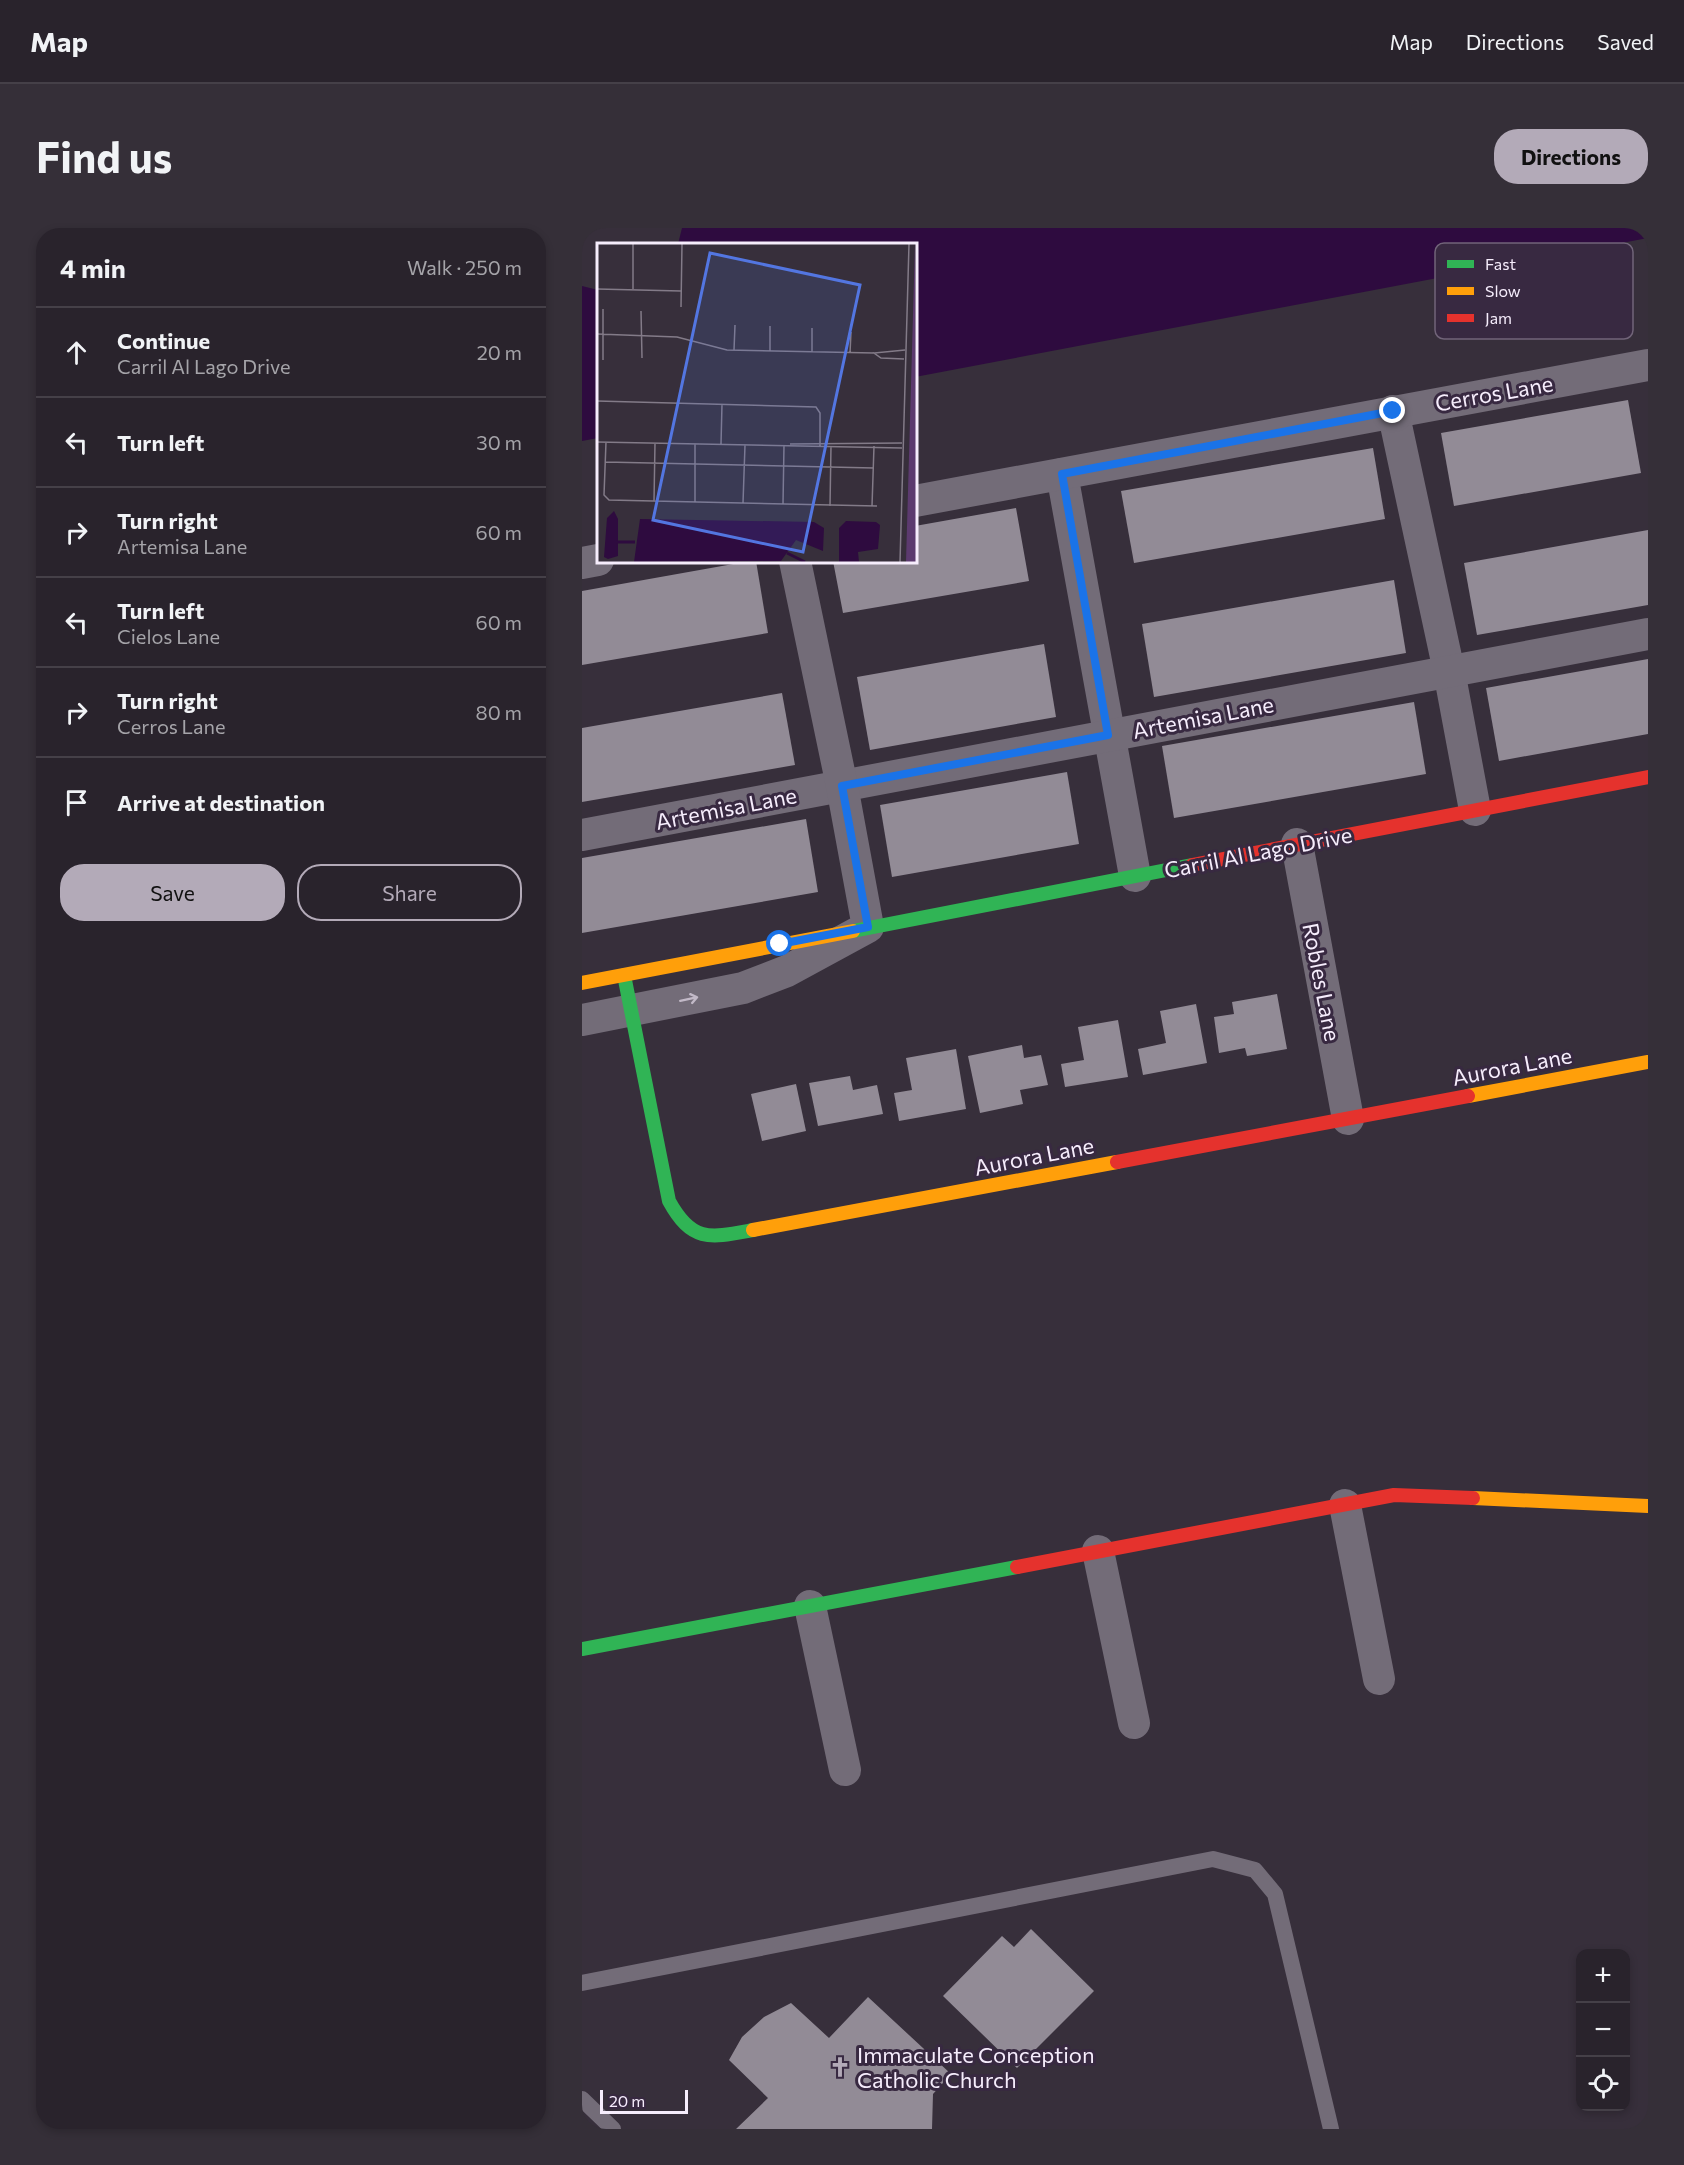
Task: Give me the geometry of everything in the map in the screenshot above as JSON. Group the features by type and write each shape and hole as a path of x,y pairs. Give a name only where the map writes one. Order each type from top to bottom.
{"street":[{"name":"Cerros Lane","path":"916,501 1648,365"},
{"path":"1393,411 1449,671 1475,810"},
{"path":"1062,474 1135,876"},
{"path":"582,563 597,560"},
{"path":"795,562 842,786 868,927"},
{"name":"Artemisa Lane","path":"582,835 1648,634"},
{"name":"Carril Al Lago Drive","path":"582,983 1648,777"},
{"name":"Robles Lane","path":"1297,844 1348,1119"},
{"name":"Carril Al Lago Drive","path":"582,1020 743,988 787,971 868,927"},
{"name":"Aurora Lane","path":"624,975 669,1201 677,1216 690,1230 704,1236 725,1235 1648,1062"},
{"path":"582,1649 1394,1495 1648,1506"},
{"path":"1345,1504 1379,1679"},
{"path":"1098,1551 1134,1723"},
{"path":"810,1606 845,1770"}],"lane":[{"path":"582,1983 1213,1859 1255,1870 1275,1894 1331,2129"},
{"path":"582,2099 613,2129"}],"shaded area":[{"path":"682,228 1648,228 1648,238 1622,243 1435,243 1435,278 916,377 916,243 678,243"},
{"path":"582,286 597,290 597,438 582,441"}],"building":[{"path":"1628,400 1641,473 1454,506 1441,433"},
{"path":"1373,448 1385,519 1134,563 1121,491"},
{"path":"1016,508 1029,581 843,613 833,562 916,562 916,526"},
{"path":"1648,530 1648,605 1477,635 1464,563"},
{"path":"744,562 756,562 768,633 582,665 582,591"},
{"path":"1394,580 1406,653 1154,697 1142,624"},
{"path":"1044,644 1056,717 870,750 857,677"},
{"path":"1648,659 1648,734 1499,761 1486,688"},
{"path":"782,693 795,765 582,802 582,728"},
{"path":"1414,702 1426,774 1174,818 1162,746"},
{"path":"1067,772 1079,844 892,877 880,805"},
{"path":"806,819 818,892 582,933 582,858"},
{"path":"1277,994 1287,1049 1247,1056 1245,1048 1219,1053 1214,1017 1234,1014 1232,1002"},
{"path":"1196,1004 1207,1063 1143,1075 1138,1049 1166,1043 1160,1011"},
{"path":"1118,1020 1128,1077 1065,1087 1061,1064 1084,1060 1078,1027"},
{"path":"1022,1045 1024,1058 1041,1055 1048,1085 1020,1090 1023,1104 980,1113 968,1056"},
{"path":"956,1049 966,1109 899,1121 894,1093 912,1090 906,1058"},
{"path":"850,1076 853,1090 877,1085 883,1114 818,1126 809,1083"},
{"path":"796,1084 806,1131 762,1141 751,1094"},
{"path":"1031,1929 1094,1991 1017,2068 943,1996 1002,1936 1014,1947"},
{"name":"Immaculate Conception Catholic Church","path":"868,1997 951,2074 933,2094 932,2129 736,2129 768,2098 729,2060 742,2037 764,2017 791,2003 829,2038"}],"traffic: fast":[{"path":"853,931 1192,865"},
{"path":"624,975 669,1201 677,1215 694,1231 725,1235 753,1230"},
{"path":"582,1649 1017,1567"}],"traffic: slow":[{"path":"582,983 853,931"},
{"path":"1468,1096 1648,1062"},
{"path":"753,1230 1117,1162"},
{"path":"1473,1498 1648,1506"}],"traffic: jam":[{"path":"1192,865 1648,777"},
{"path":"1117,1162 1468,1096"},
{"path":"1017,1567 1394,1495 1473,1498"}],"place":[{"name":"Immaculate Conception Catholic Church","path":"840,2067"}],"route":[{"path":"780,944 868,927 842,786 1108,735 1062,474 1393,411"}]}
